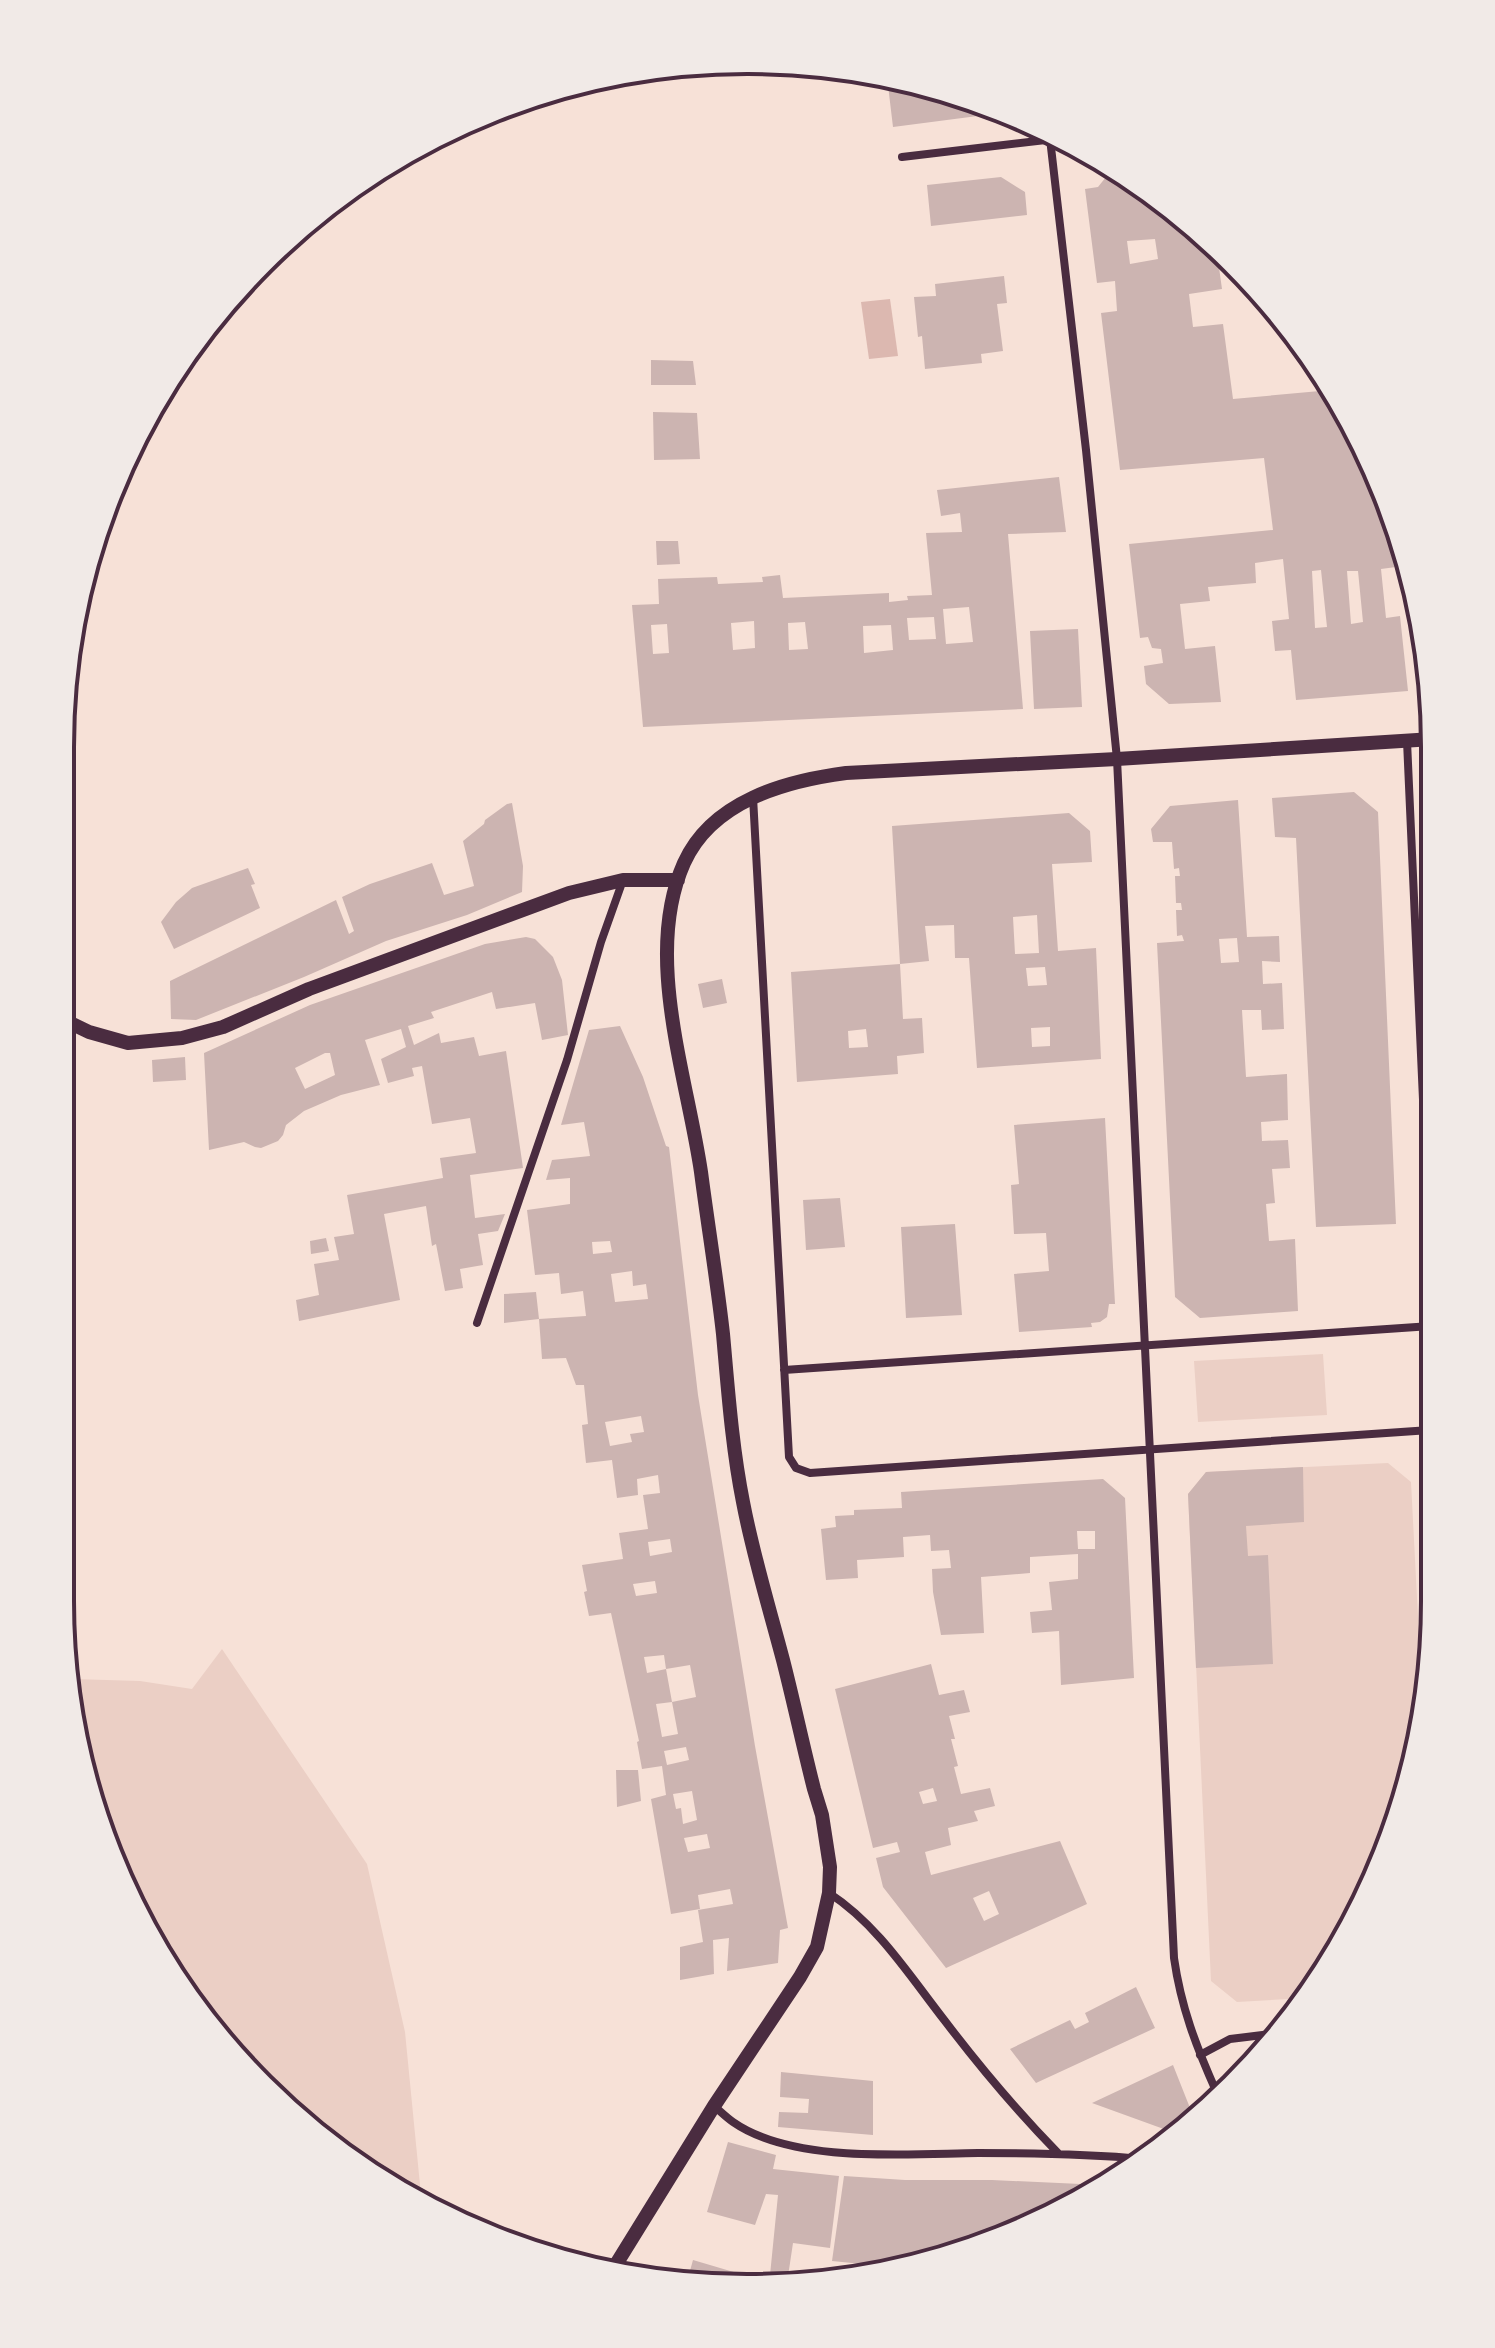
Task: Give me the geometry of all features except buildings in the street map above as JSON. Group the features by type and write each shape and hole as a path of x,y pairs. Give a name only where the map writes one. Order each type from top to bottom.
{"street":[{"path":"902,157 1033,137"},
{"path":"1050,146 1086,450 1117,759 1174,1958 1178,1988 1193,2038 1214,2086"},
{"path":"618,2261 714,2106 812,1957 829,1893 829,1853 822,1815 742,1500 699,1158 673,1018 667,925 678,880 693,846 726,814 753,797 791,783 846,773 1421,740"},
{"path":"1407,741 1421,1055"},
{"path":"753,797 789,1457 796,1468 810,1473 1421,1431"},
{"path":"74,1025 128,1043 182,1038 223,1027 309,989 569,893 623,880 678,880"},
{"path":"477,1323 567,1060 601,942 623,880"},
{"path":"784,1370 1421,1327"},
{"path":"829,1893 862,1917 986,2075 1058,2153"},
{"path":"1200,2055 1230,2039 1262,2035"},
{"path":"714,2106 733,2122 757,2134 815,2150 871,2154 1058,2153 1125,2158"}],"shaded area":[{"path":"890,299 898,356 869,359 861,302"},
{"path":"1323,1354 1327,1415 1198,1422 1194,1361"},
{"path":"1388,1463 1411,1482 1420,1648 1408,1732 1398,1775 1370,1858 1352,1898 1290,1999 1237,2002 1211,1981 1188,1494 1206,1472"},
{"path":"222,1649 367,1864 405,2032 420,2189 337,2135 271,2077 213,2011 164,1937 143,1898 125,1858 97,1775 79,1679 140,1681 192,1689"}]}
